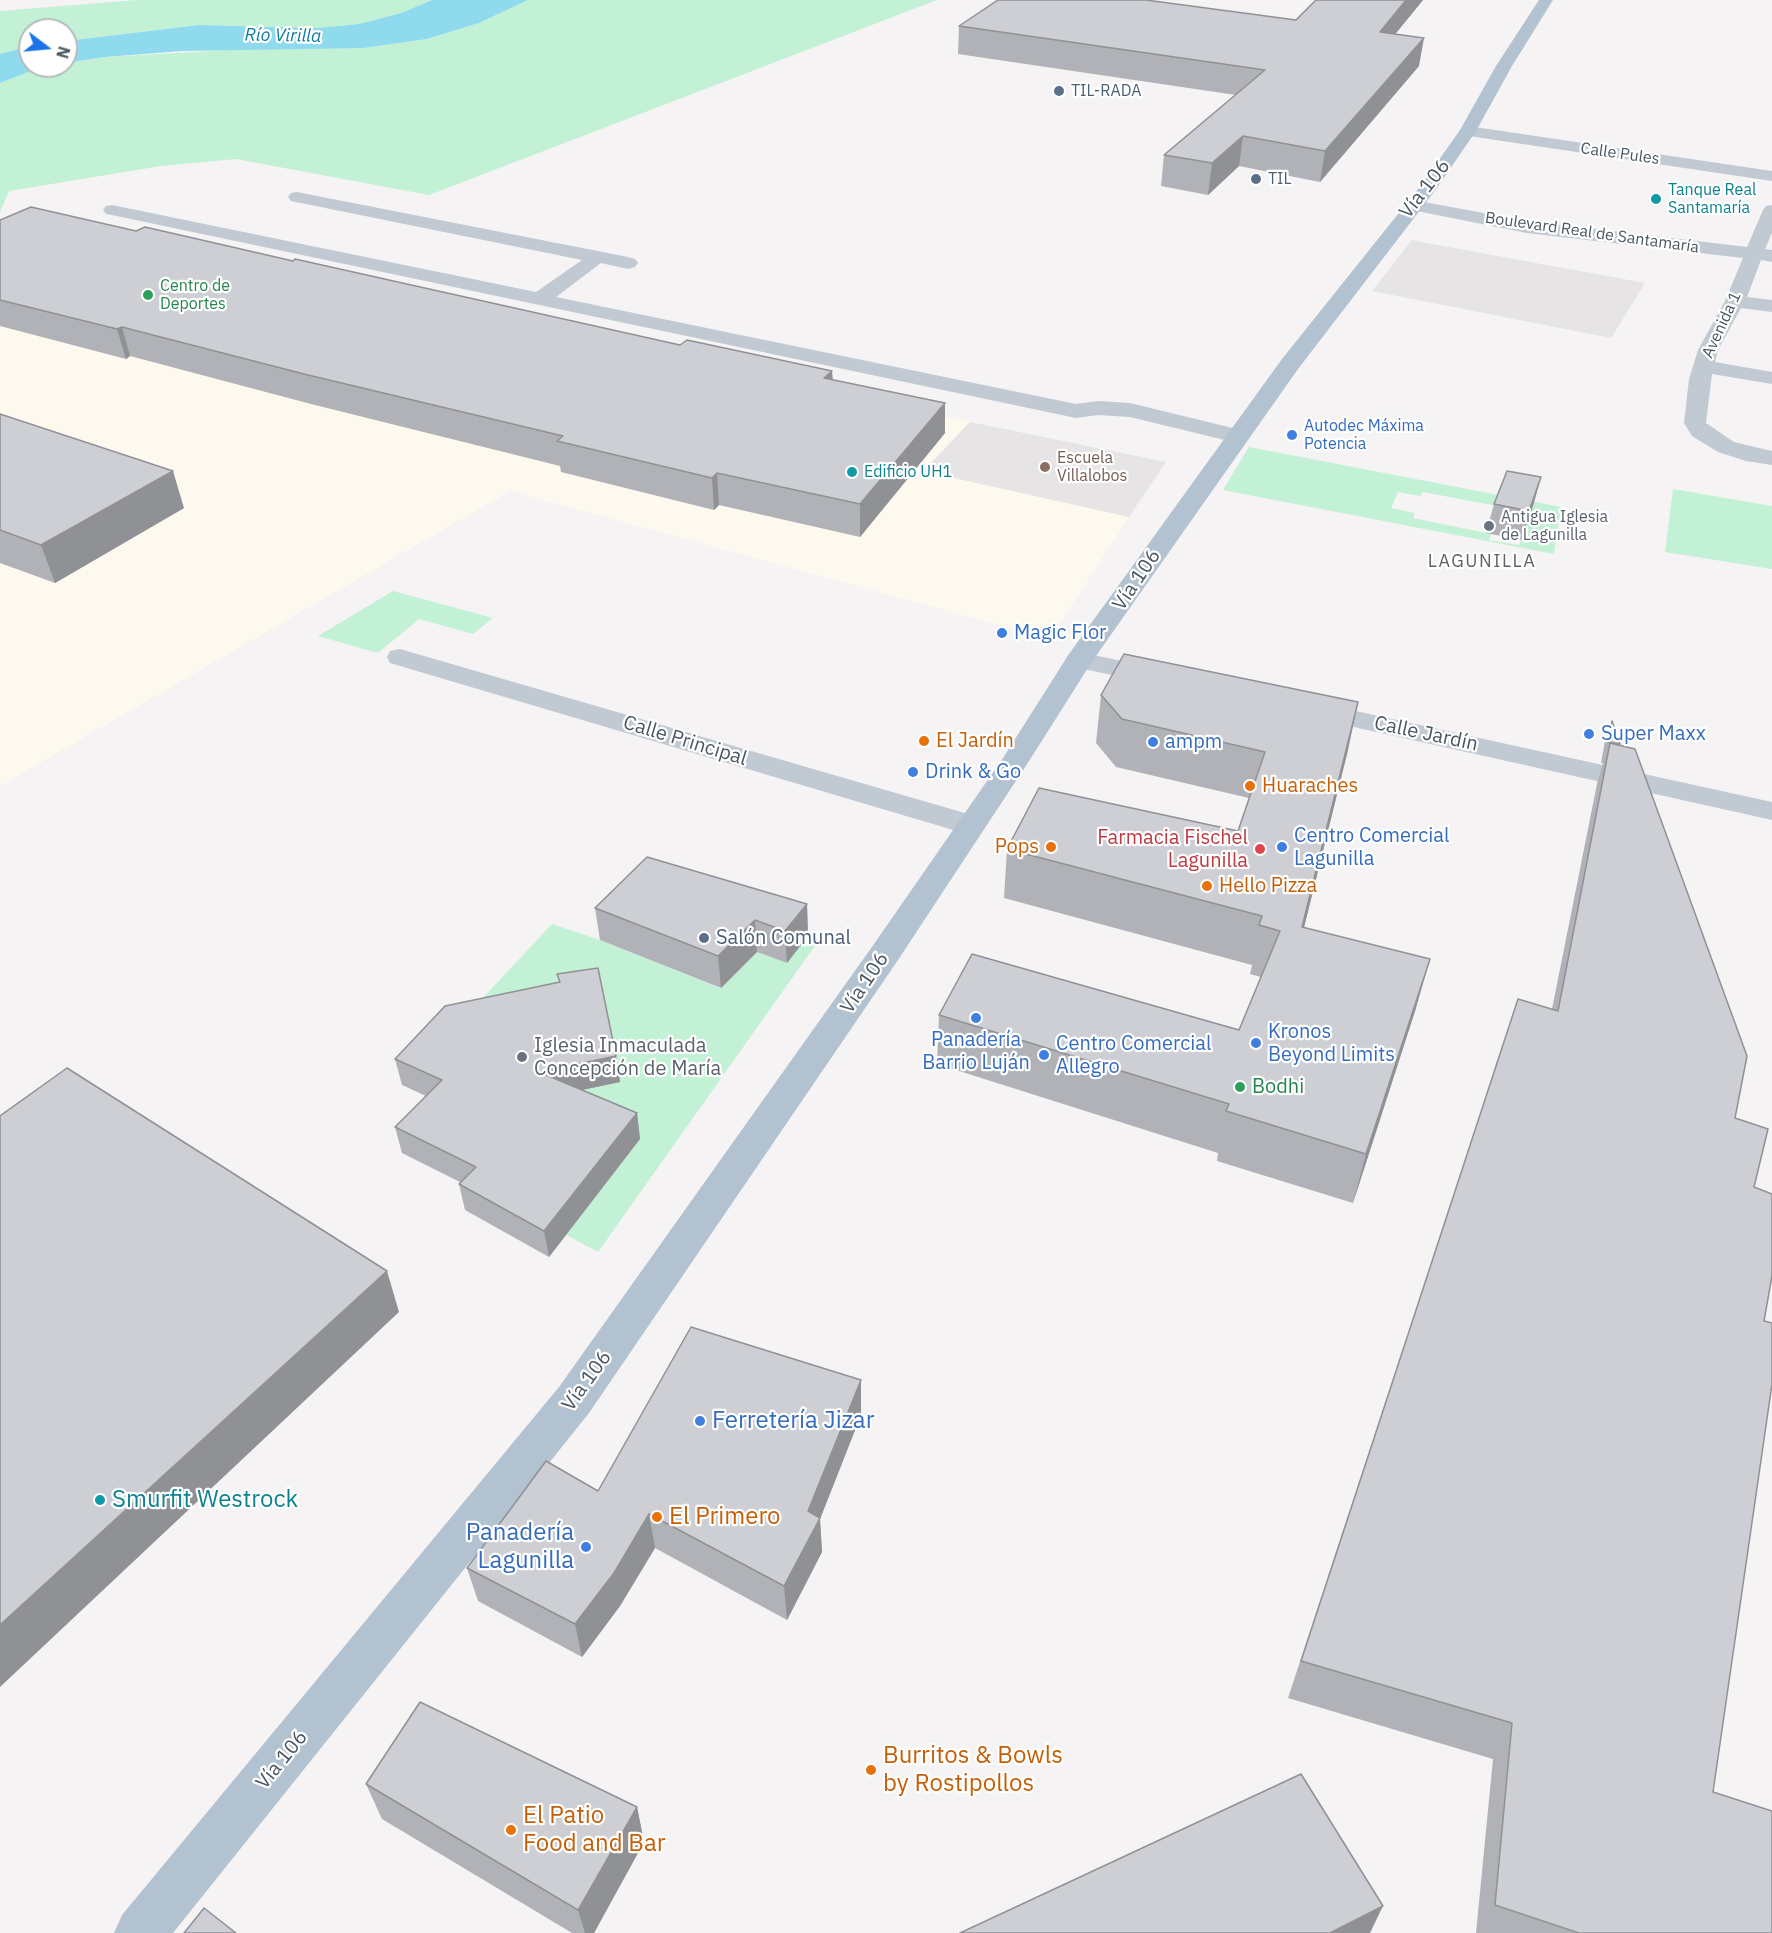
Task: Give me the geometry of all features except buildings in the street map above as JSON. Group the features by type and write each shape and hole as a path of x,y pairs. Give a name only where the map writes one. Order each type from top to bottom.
{"main road":[{"name":"Vía 106","path":"140,1933 574,1400 805,1071 1017,758 1079,660 1101,632 1231,444 1290,364 1430,195 1504,66 1546,0"}],"street":[{"name":"Calle Pules","path":"1468,131 1772,176"},
{"name":"Boulevard Real de Santamaría","path":"1430,195 1527,227 1765,249"},
{"path":"297,197 628,262"},
{"path":"112,210 1076,411 1098,408 1130,410 1231,444"},
{"name":"Avenida 1","path":"1772,210 1765,249 1708,350 1703,366 1695,423 1700,431 1710,439 1746,454 1772,458"},
{"name":"Boulevard Real de Santamaría","path":"1550,212 1765,249"},
{"path":"538,300 598,257"},
{"path":"1735,301 1772,306"},
{"path":"1703,366 1772,378"},
{"path":"1076,411 1094,423 1123,432"},
{"path":"1157,439 1231,444"},
{"name":"Calle Principal","path":"400,657 971,825"},
{"path":"1079,660 1184,682"},
{"name":"Calle Jardín","path":"1288,705 1772,811"}],"shaded area":[{"path":"0,233 313,280 970,422 924,471 1129,517 1050,639 510,491 0,786"},
{"path":"1412,240 1645,283 1611,338 1372,291"},
{"name":"Escuela Villalobos","path":"970,422 1166,462 1129,517 923,471"}],"green space":[{"path":"137,0 432,0 401,13 359,24 319,28 199,25 78,40 78,18 18,18 18,49 0,54 0,11"},
{"path":"528,0 937,0 429,195 236,159 161,166 9,191 0,212 0,83 18,76 18,78 78,78 78,61 105,57 264,48 364,48 427,39 479,23"},
{"path":"1249,447 1561,507 1554,554 1223,490","holes":["1398,492 1421,496 1423,492 1497,506 1533,506 1519,545 1489,540 1491,534 1413,518 1415,513 1391,508"]},
{"path":"1673,489 1772,506 1772,569 1665,552"},
{"path":"393,591 493,618 473,634 419,619 378,653 318,636"},
{"path":"552,924 600,940 720,988 757,952 787,963 808,936 819,940 598,1252 566,1235 640,1139 451,1032"}],"water":[{"name":"Río Virilla","path":"432,0 528,0 479,23 427,39 364,48 182,51 78,61 78,40 199,25 318,28 359,24 401,13"},
{"path":"18,49 18,76 0,83 0,54"}],"place":[{"name":"TIL-RADA","path":"1059,91"},
{"name":"TIL","path":"1256,179"},
{"name":"Tanque Real Santamaría","path":"1656,199"},
{"name":"Centro de Deportes","path":"148,295"},
{"name":"Autodec Máxima Potencia","path":"1292,435"},
{"name":"Escuela Villalobos","path":"1045,467"},
{"name":"Edificio UH1","path":"852,472"},
{"name":"Antigua Iglesia de Lagunilla","path":"1489,526"},
{"name":"Magic Flor","path":"1002,633"},
{"name":"Super Maxx","path":"1589,734"},
{"name":"El Jardín","path":"924,741"},
{"name":"ampm","path":"1153,742"},
{"name":"Drink & Go","path":"913,772"},
{"name":"Huaraches","path":"1250,786"},
{"name":"Pops","path":"1051,847"},
{"name":"Centro Comercial Lagunilla","path":"1282,847"},
{"name":"Farmacia Fischel Lagunilla","path":"1260,849"},
{"name":"Hello Pizza","path":"1207,886"},
{"name":"Salón Comunal","path":"704,938"},
{"name":"Panadería Barrio Luján","path":"976,1018"},
{"name":"Kronos Beyond Limits","path":"1256,1043"},
{"name":"Centro Comercial Allegro","path":"1044,1055"},
{"name":"Iglesia Inmaculada Concepción de María","path":"522,1057"},
{"name":"Bodhi","path":"1240,1087"},
{"name":"Ferretería Jizar","path":"700,1421"},
{"name":"Smurfit Westrock","path":"100,1500"},
{"name":"El Primero","path":"657,1517"},
{"name":"Panadería Lagunilla","path":"586,1547"},
{"name":"Burritos & Bowls by Rostipollos","path":"871,1770"},
{"name":"El Patio Food and Bar","path":"511,1830"}],"district":[{"name":"LAGUNILLA","path":"1482,562"}]}
